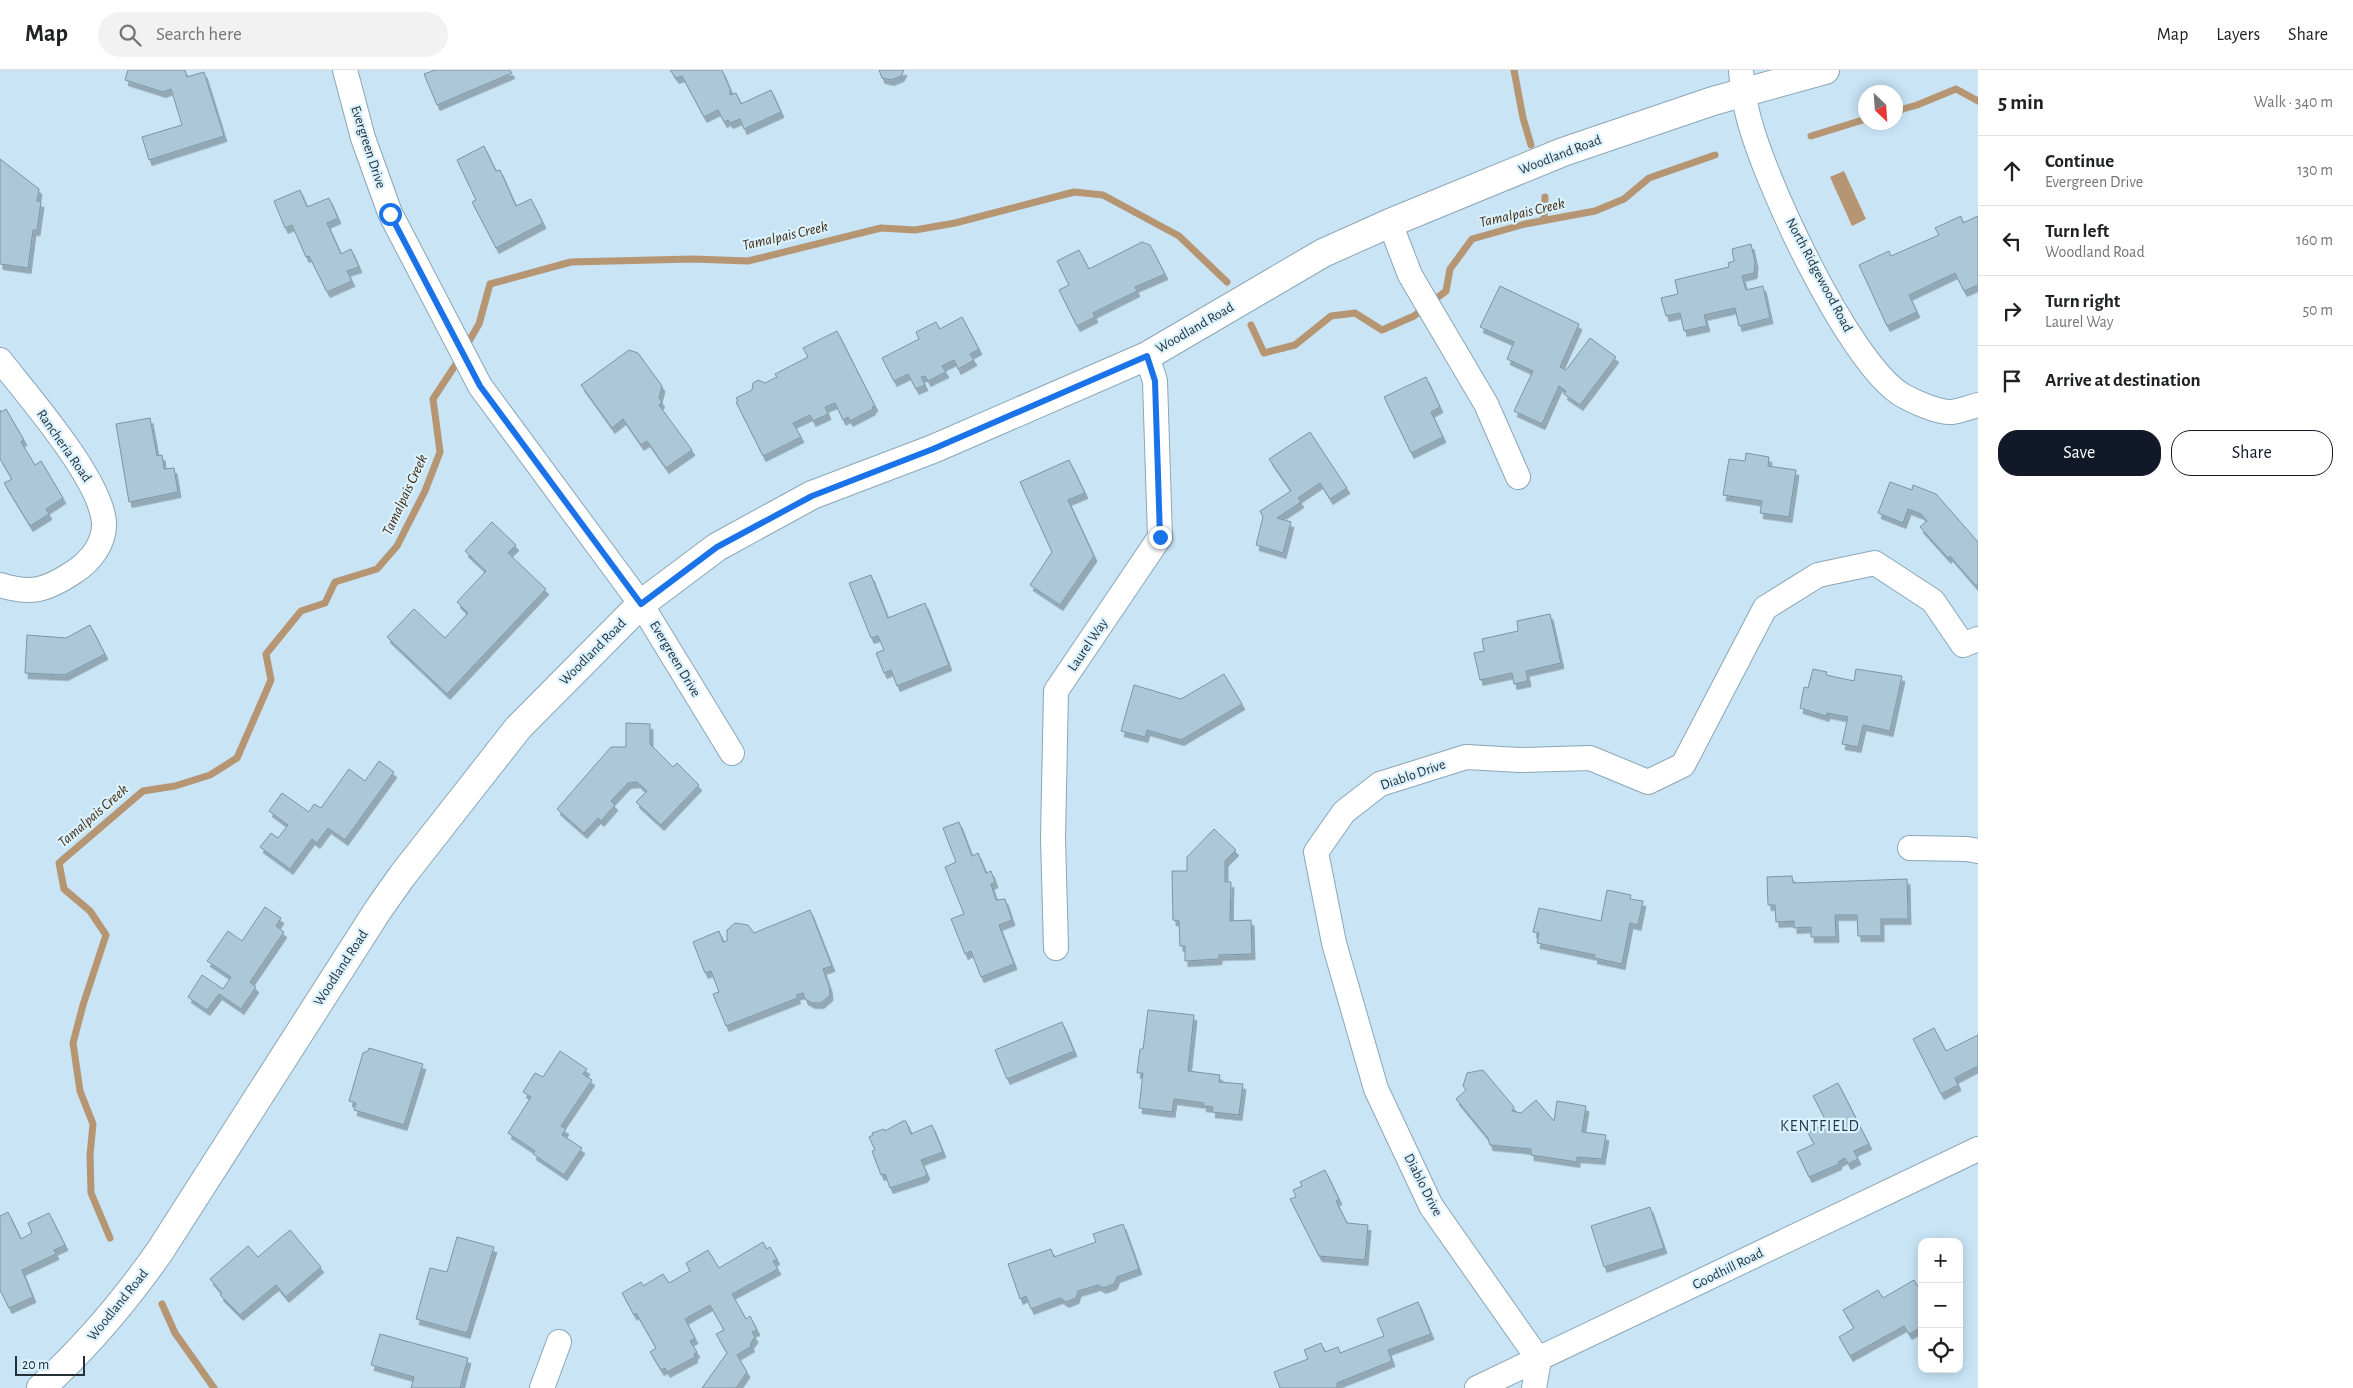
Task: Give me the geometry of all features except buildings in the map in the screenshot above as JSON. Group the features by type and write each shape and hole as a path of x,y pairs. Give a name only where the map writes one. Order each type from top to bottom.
{"street":[{"name":"Evergreen Drive","path":"345,70 363,138 390,214 480,386 641,604 732,753"},
{"name":"Woodland Road","path":"41,1388 96,1333 132,1292 160,1252 378,910 407,869 518,728 641,604 717,547 812,496 933,449 1147,356 1323,253 1390,222 1563,152 1714,101 1742,82 1825,70"},
{"name":"North Ridgewood Road","path":"1742,82 1747,112 1766,168 1800,247 1838,316 1872,367 1901,394 1923,405 1951,412 1978,405"},
{"path":"1390,222 1410,275 1486,404 1518,478"},
{"name":"Laurel Way","path":"1056,948 1053,838 1056,691 1160,537 1155,381 1147,356"},
{"name":"Rancheria Road","path":"0,360 45,417 88,478 99,502 104,522 102,539 94,553 80,568 53,586 33,591 15,590 0,585"},
{"name":"Diablo Drive","path":"1539,1360 1430,1206 1376,1089 1334,943 1316,852 1344,812 1380,784 1466,757 1520,760 1590,758 1648,782 1683,765 1765,608 1818,575 1875,563 1932,601 1963,645 1978,639"},
{"path":"1910,848 1967,849 1978,851"},
{"name":"Goodhill Road","path":"1477,1388 1978,1149"},
{"path":"542,1388 558,1342"},
{"path":"1534,1388 1539,1360"}],"shaded area":[{"path":"1844,171 1866,219 1852,226 1830,177"}],"waterway":[{"path":"1514,70 1523,118 1531,145"},
{"name":"Tamalpais Creek","path":"1903,109 1956,89 1978,101"},
{"name":"Tamalpais Creek","path":"1811,136 1858,121"},
{"name":"Tamalpais Creek","path":"1251,325 1264,353 1295,345 1331,316 1355,313 1382,330 1414,316 1446,291 1450,269 1472,239 1525,224 1595,211 1624,199 1649,178 1715,155"},
{"name":"Tamalpais Creek","path":"465,348 479,324 490,284 571,262 693,259 748,261 881,228 915,230 955,223 1074,192 1103,195 1179,236 1227,282"},
{"path":"1544,219 1545,197"},
{"name":"Tamalpais Creek","path":"110,1238 91,1193 90,1155 93,1124 80,1091 73,1043 83,1005 106,935 90,911 64,889 59,863 143,791 175,786 210,775 237,758 271,680 266,654 301,611 325,603 335,582 377,569 397,546 425,491 440,452 433,399 460,358"},
{"name":"Tamalpais Creek","path":"162,1304 175,1333 214,1388"}],"district":[{"name":"KENTFIELD","path":"1820,1126"}],"route":[{"path":"390,214 480,386 641,604 717,547 812,496 933,449 1147,356 1155,381 1160,537"}]}
